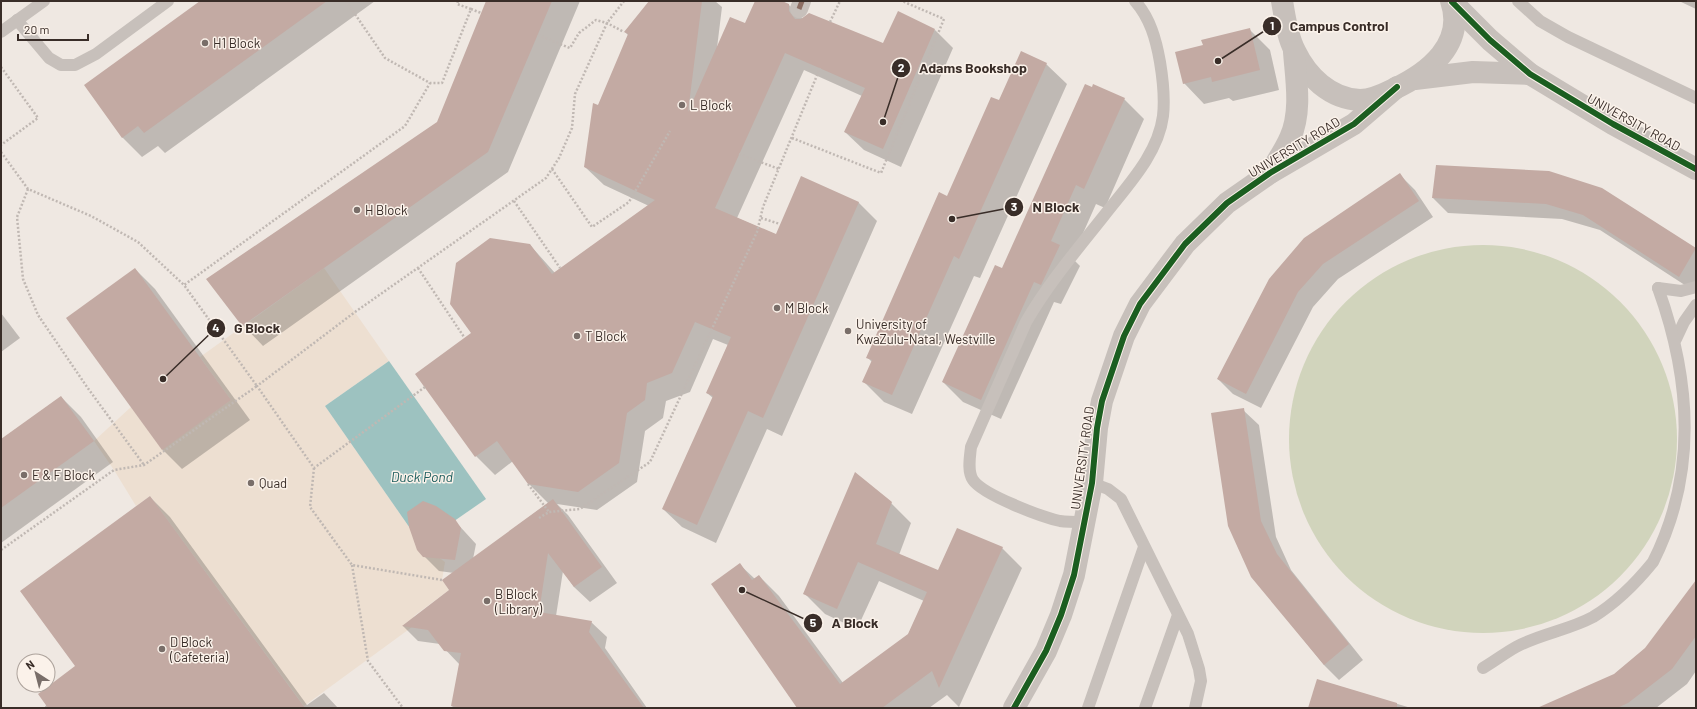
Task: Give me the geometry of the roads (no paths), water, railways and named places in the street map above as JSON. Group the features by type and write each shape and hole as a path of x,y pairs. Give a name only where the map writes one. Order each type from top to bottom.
{"street":[{"name":"UNIVERSITY ROAD","path":"1452,2 1490,40 1530,74 1613,124 1696,169"},
{"path":"1281,4 1294,51 1317,82 1337,96 1360,100 1381,95 1406,83 1437,61 1449,44 1454,20 1452,2"},
{"name":"UNIVERSITY ROAD","path":"1270,173 1290,138 1295,124 1297,101 1294,51"},
{"name":"UNIVERSITY ROAD","path":"1014,708 1046,651 1061,615 1074,575 1092,483 1097,428 1102,401 1124,336 1140,304 1185,244 1227,203 1270,173 1354,124 1406,83 1473,72 1530,74"}],"lane":[{"path":"1,32 44,1"},
{"path":"17,20 49,58 61,65 75,66 96,54 168,1"},
{"path":"1084,522 1060,521 996,498 983,490 973,480 969,467 971,447 1026,322 1052,280 1143,165 1158,136 1163,117 1164,86 1159,56 1151,26 1144,11 1135,1"},
{"path":"1518,1 1540,21 1568,37 1696,98"},
{"path":"1483,668 1516,647 1592,617 1620,597 1642,575 1661,551 1675,528 1688,496 1694,459 1693,422 1676,339 1658,288 1681,291 1696,287"},
{"path":"1676,339 1684,322 1696,305"},
{"path":"1092,483 1108,489 1121,499 1188,634 1199,669 1201,681 1195,708"},
{"path":"1088,708 1144,547"},
{"path":"1145,708 1178,615"}],"water":[{"name":"Duck Pond","path":"389,361 486,499 421,544 325,406"}],"place":[{"name":"H1 Block","path":"205,43"},
{"name":"Campus Control","path":"1218,61"},
{"name":"L Block","path":"682,105"},
{"name":"Adams Bookshop","path":"883,122"},
{"name":"H Block","path":"357,210"},
{"name":"N Block","path":"952,219"},
{"name":"M Block","path":"777,308"},
{"name":"University of KwaZulu-Natal, Westville","path":"848,331"},
{"name":"T Block","path":"577,336"},
{"name":"G Block","path":"163,379"},
{"name":"E & F Block","path":"24,475"},
{"name":"Quad","path":"251,483"},
{"name":"A Block","path":"742,590"},
{"name":"B Block (Library)","path":"487,601"},
{"name":"D Block (Cafeteria)","path":"162,649"}]}
